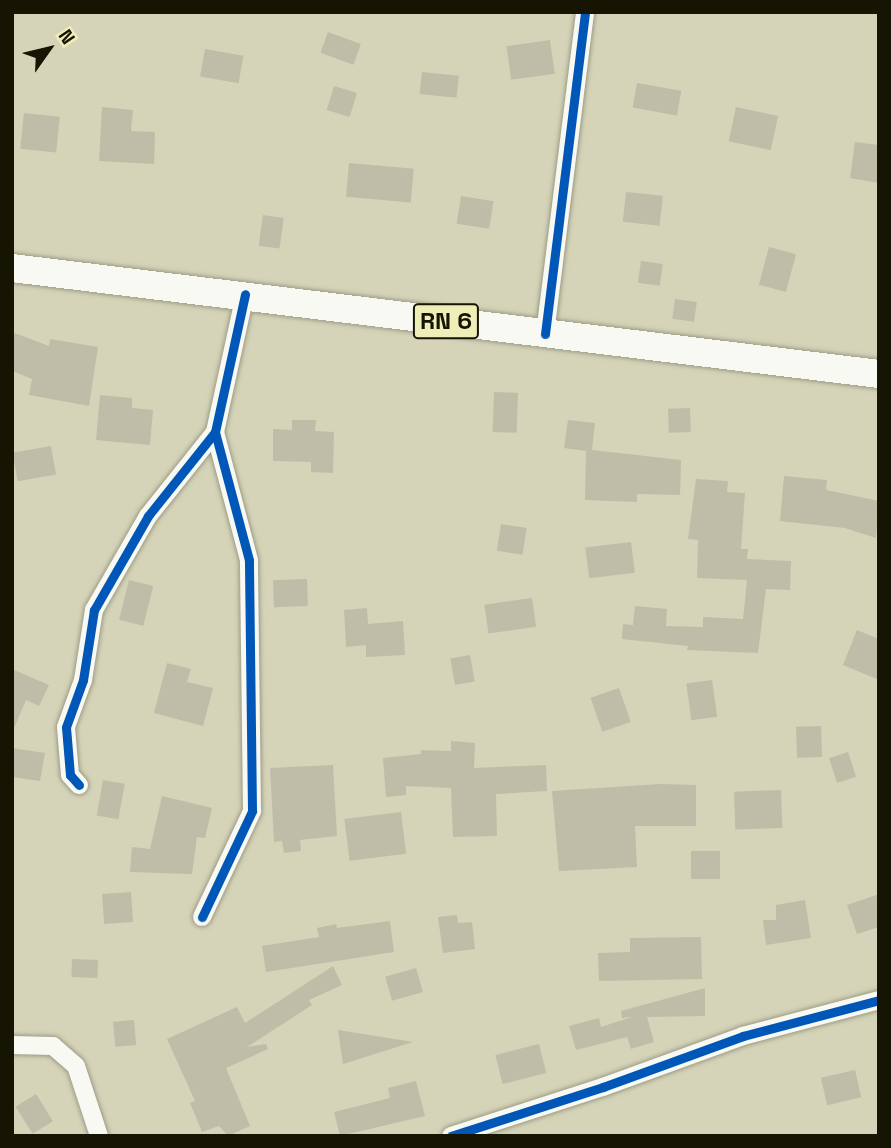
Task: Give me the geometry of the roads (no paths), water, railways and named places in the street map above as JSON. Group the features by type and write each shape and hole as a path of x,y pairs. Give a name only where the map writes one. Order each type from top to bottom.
{"main road":[{"name":"RN 6","path":"12,268 245,294 545,334 879,374"}],"street":[{"path":"545,334 585,12"},
{"path":"79,785 70,775 66,727 83,680 94,610 148,516 215,432 245,294"},
{"path":"202,917 252,811 249,560 215,432"},
{"path":"451,1136 603,1087 743,1036 879,1000"},
{"path":"12,1045 53,1046 76,1066 99,1136"}]}
